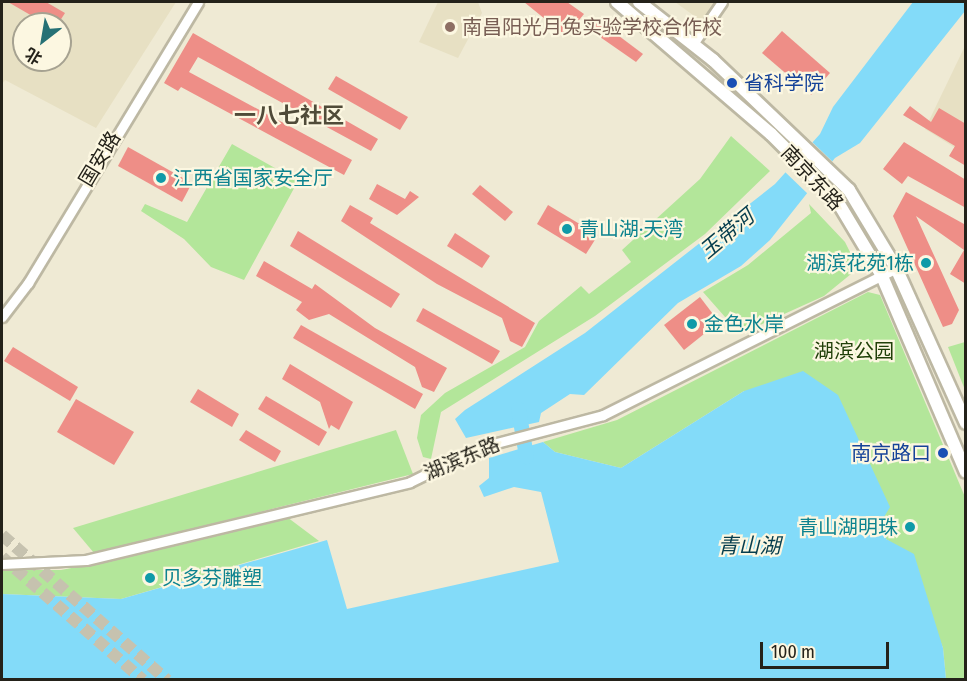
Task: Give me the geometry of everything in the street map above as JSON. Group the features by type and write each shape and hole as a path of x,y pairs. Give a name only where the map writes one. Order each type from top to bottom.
{"main road":[{"name":"南京东路","path":"617,2 820,183 881,274 966,472"},
{"name":"南京东路","path":"639,2 693,44 801,143 862,208 896,268 966,423"}],"street":[{"name":"国安路","path":"2,316 28,283 198,2"},
{"path":"693,44 722,2"},
{"name":"湖滨东路","path":"2,564 86,560 398,485 491,444 603,415 896,268"}],"shaded area":[{"path":"2,2 176,2 96,128 5,80 2,84"},
{"name":"南昌阳光月兔实验学校合作校","path":"438,2 478,2 482,13 458,58 419,42"},
{"path":"675,2 717,2 704,23"},
{"path":"965,46 965,154 925,129"}],"green space":[{"path":"731,136 770,171 705,234 595,316 441,412 431,459 423,457 417,438 421,415 445,393 525,347 539,321 581,286 589,294 631,262 622,250 700,179"},
{"path":"232,144 298,181 244,280 211,267 184,239 141,211 145,204 187,222"},
{"path":"809,204 845,242 853,258 851,274 824,296 740,334 703,292 748,265 811,213"},
{"name":"湖滨公园","path":"868,292 880,295 965,497 965,679 946,679 943,648 904,552 886,539 884,517 744,391 621,468 555,452 543,442 617,420"},
{"path":"966,342 965,390 948,347"},
{"path":"396,430 413,474 94,553 73,528"},
{"path":"287,517 319,541 121,599 2,594 2,570 61,570 123,558"}],"water":[{"path":"913,2 965,2 965,11 860,143 835,158 770,240 741,266 678,303 584,395 570,394 541,413 539,422 466,438 455,419 465,410 585,333 775,184 820,134 833,107"},
{"name":"青山湖","path":"803,371 838,395 890,507 884,517 886,539 914,554 943,648 946,679 2,679 2,594 121,599 327,540 347,609 559,562 541,492 514,487 484,497 479,486 489,478 489,458 543,442 555,452 621,468 744,391"}],"pier":[{"path":"810,140 835,164 809,195 783,170"}],"building":[{"path":"8,2 46,2 63,12 25,12"},
{"path":"524,2 567,2 584,14 566,36"},
{"path":"599,21 643,54 636,62 590,30"},
{"path":"782,31 830,73 811,95 762,53"},
{"path":"193,33 378,139 371,151 198,57 189,72 352,160 344,175 181,87 178,91 164,83"},
{"path":"336,76 408,117 400,130 328,89"},
{"path":"910,106 931,122 939,108 966,124 966,166 949,156 955,146 903,115"},
{"path":"904,142 966,180 966,208 908,176 902,184 883,169"},
{"name":"江西省国家安全厅","path":"128,147 192,183 182,202 118,166"},
{"path":"377,184 405,199 410,191 419,197 397,215 369,199"},
{"path":"480,185 513,212 505,221 472,194"},
{"name":"湖滨花苑1栋","path":"906,192 964,224 966,284 950,274 964,250 916,216 959,310 952,324 943,327 893,216"},
{"path":"350,205 373,218 370,223 535,323 522,347 510,341 502,318 437,284 341,221"},
{"name":"青山湖·天湾","path":"548,205 598,235 586,254 537,224"},
{"path":"298,231 400,294 391,308 290,246"},
{"path":"455,233 490,256 482,268 447,246"},
{"path":"264,261 312,289 315,284 375,328 447,368 434,392 422,387 415,367 329,314 309,320 296,310 302,302 256,276"},
{"name":"金色水岸","path":"700,297 719,322 684,350 664,325"},
{"path":"423,308 500,351 492,364 416,321"},
{"path":"301,325 423,394 415,409 293,338"},
{"path":"13,347 78,387 70,401 4,361"},
{"path":"290,364 353,402 339,430 331,425 329,429 320,402 282,379"},
{"path":"198,389 239,414 232,427 190,402"},
{"path":"266,396 327,432 319,446 258,409"},
{"path":"76,399 134,432 114,465 57,432"},
{"path":"246,430 281,451 275,462 239,440"}],"waterway":[{"name":"玉带河","path":"518,409 526,456"}],"tunnel":[{"path":"2,535 167,680"},
{"path":"2,557 143,680"}],"place":[{"name":"南昌阳光月兔实验学校合作校","path":"450,27"},
{"name":"省科学院","path":"732,83"},
{"name":"江西省国家安全厅","path":"161,178"},
{"name":"青山湖·天湾","path":"567,229"},
{"name":"湖滨花苑1栋","path":"926,263"},
{"name":"金色水岸","path":"692,324"},
{"name":"南京路口","path":"943,453"},
{"name":"青山湖明珠","path":"910,527"},
{"name":"贝多芬雕塑","path":"150,578"}],"district":[{"name":"一八七社区","path":"289,116"}]}
